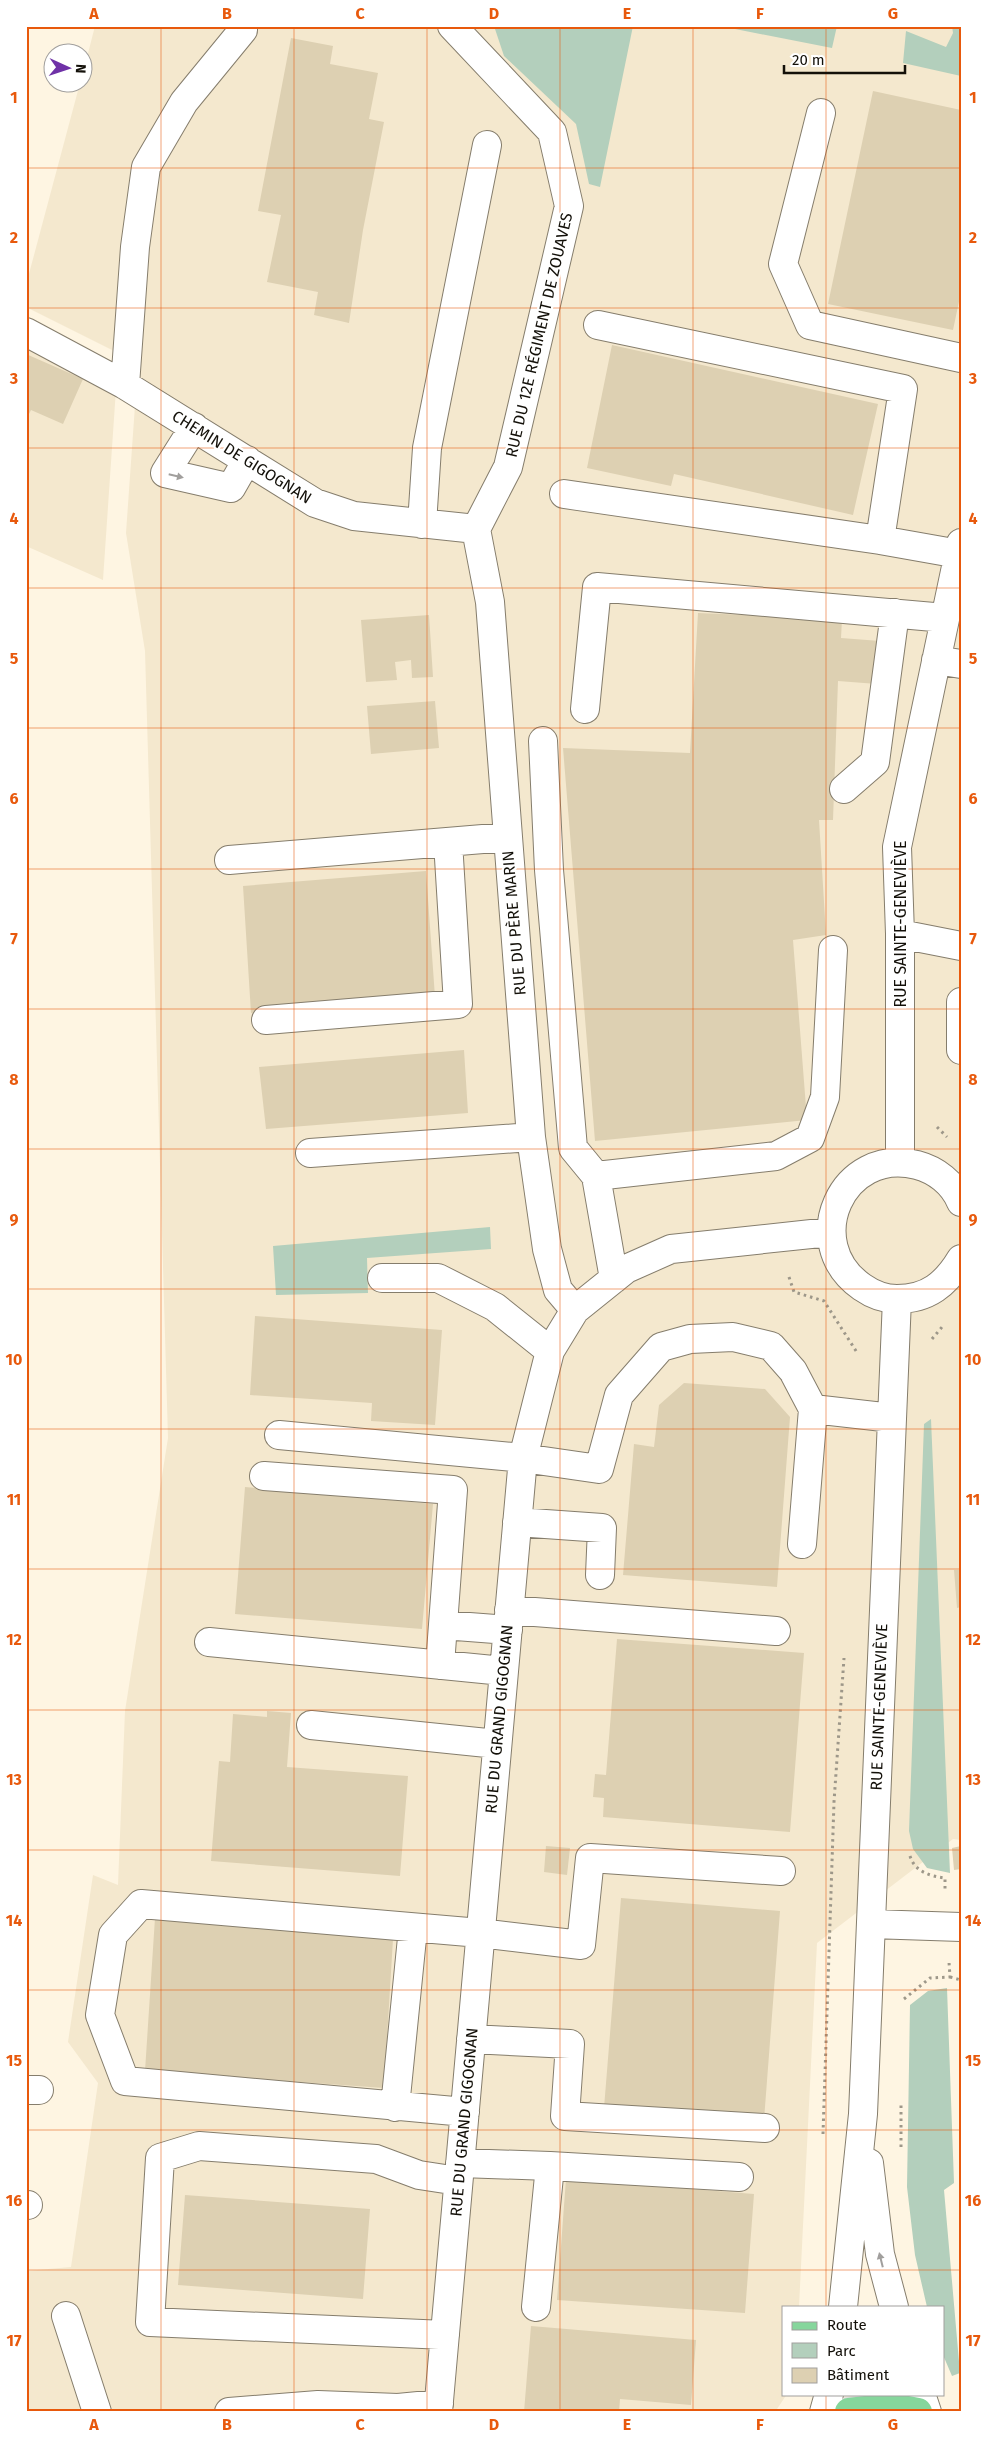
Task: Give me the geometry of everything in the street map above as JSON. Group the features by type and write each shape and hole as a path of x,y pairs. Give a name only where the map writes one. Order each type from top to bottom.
{"main road":[{"path":"849,2412 892,2406 918,2412"}],"street":[{"name":"RUE DU 12E RÉGIMENT DE ZOUAVES","path":"452,26 552,132 569,206 508,467 476,529"},
{"path":"125,385 135,247 146,167 184,102 244,30"},
{"path":"821,113 783,264 810,326 961,358"},
{"path":"422,524 427,448 487,145"},
{"path":"598,325 903,389 880,540"},
{"name":"CHEMIN DE GIGOGNAN","path":"26,332 125,385 315,503 354,516 476,529"},
{"path":"194,428 165,473 231,488 247,460"},
{"path":"564,494 880,540 960,549"},
{"name":"RUE DU PÈRE MARIN","path":"476,529 490,602 531,1137 547,1249 558,1290 575,1310"},
{"name":"RUE SAINTE-GENEVIÈVE","path":"900,1161 900,934 897,847 948,662 945,618 960,549"},
{"path":"585,709 597,587 945,618"},
{"path":"844,789 875,762 895,613"},
{"path":"543,741 549,870 573,1148 596,1176 614,1279"},
{"path":"229,860 507,838"},
{"path":"266,1020 458,1004 448,842"},
{"path":"900,934 961,946"},
{"path":"596,1176 776,1156 810,1138 825,1097 833,950"},
{"path":"961,1002 961,1050"},
{"path":"310,1153 531,1137"},
{"path":"961,1202 956,1191 932,1169 900,1161 873,1166 851,1182 835,1205 830,1232 836,1257 850,1279 871,1294 896,1299 926,1294 950,1277 961,1259"},
{"name":"RUE DU GRAND GIGOGNAN","path":"438,2408 523,1458 550,1351 575,1310 626,1269 671,1249 830,1232"},
{"path":"382,1278 438,1278 495,1307 550,1351"},
{"name":"RUE SAINTE-GENEVIÈVE","path":"863,2114 896,1299"},
{"path":"279,1435 523,1458 599,1469 619,1395 661,1346 690,1339 733,1337 771,1346 793,1371 813,1409 802,1544"},
{"path":"813,1409 892,1418"},
{"path":"264,1476 453,1490 440,1665"},
{"path":"517,1522 602,1528 600,1575"},
{"path":"443,1625 508,1620 776,1631"},
{"path":"209,1642 503,1671"},
{"path":"311,1725 497,1744"},
{"path":"465,2112 125,2081 100,2015 113,1935 141,1904 480,1933 581,1945 590,1858 781,1871"},
{"path":"870,1924 954,1927"},
{"path":"395,2107 413,1928"},
{"path":"471,2039 570,2044 565,2116 765,2128"},
{"path":"843,2306 863,2114"},
{"path":"863,2114 880,2254 894,2306"},
{"path":"445,2335 150,2322 160,2158 199,2146 376,2159 419,2175 550,2166 739,2177"},
{"path":"536,2307 550,2166"},
{"path":"66,2316 97,2412"},
{"path":"824,2412 828,2396"},
{"path":"922,2396 927,2412"},
{"path":"229,2412 318,2405 438,2408"}],"path":[{"path":"789,1276 794,1292 824,1301 857,1350"},
{"path":"909,1852 912,1860 926,1876 944,1878 954,1927 950,1977"},
{"path":"903,2007 904,1999 930,1978 950,1977 961,1980"},
{"path":"901,2102 901,2150"}],"shaded area":[{"path":"95,26 961,26 961,1840 953,1839 817,1943 799,2306 782,2306 782,2396 786,2396 775,2412 26,2412 26,2271 71,2267 98,2083 68,2042 93,1875 118,1885 125,1711 168,1438 145,651 126,533 138,363 26,307 26,285 78,92 92,92 91,42"},
{"path":"26,349 116,389 103,580 26,546"}],"green space":[{"path":"494,26 633,26 600,187 589,184 576,124 504,56"},
{"path":"720,26 837,26 832,48"},
{"path":"952,26 961,26 961,76 903,63 906,31 946,47 953,33"},
{"path":"490,1227 491,1249 367,1258 368,1293 276,1295 273,1246"},
{"path":"931,1419 950,1873 927,1868 913,1849 909,1831 924,1424"},
{"path":"947,1988 954,2183 944,2190 960,2373 952,2376 944,2357 944,2306 927,2306 915,2255 907,2187 910,2005 928,1991"}],"building":[{"path":"291,38 333,46 330,64 378,73 369,119 384,122 363,230 349,323 314,315 318,292 267,282 281,215 258,211"},
{"path":"873,91 961,110 961,292 953,330 828,304"},
{"path":"612,345 878,404 853,515 674,474 671,486 587,468"},
{"path":"26,354 83,379 63,424 31,410 26,420"},
{"path":"698,613 842,619 841,638 880,641 877,684 838,681 833,820 819,820 826,935 793,940 807,1120 595,1141 563,748 690,753"},
{"path":"429,615 433,677 412,678 411,660 395,662 397,680 366,682 361,620"},
{"path":"435,701 439,748 371,754 367,706"},
{"path":"426,871 435,997 251,1013 243,886"},
{"path":"464,1050 468,1113 266,1129 259,1067"},
{"path":"255,1316 442,1330 435,1425 371,1421 372,1403 250,1395"},
{"path":"684,1383 765,1389 790,1417 777,1587 623,1575 634,1444 654,1447 659,1405"},
{"path":"245,1487 433,1504 422,1629 235,1614"},
{"path":"954,1570 961,1570 961,1607 957,1608"},
{"path":"617,1639 804,1653 790,1832 603,1817 604,1798 593,1797 595,1774 606,1775"},
{"path":"267,1711 291,1713 287,1767 408,1776 400,1876 211,1861 219,1761 230,1762 233,1714 267,1717"},
{"path":"546,1846 570,1848 567,1875 544,1872"},
{"path":"961,1846 961,1869 954,1870 952,1848"},
{"path":"621,1898 780,1911 764,2120 604,2108"},
{"path":"155,1918 393,1939 384,2088 145,2071"},
{"path":"566,2179 754,2194 745,2313 557,2300"},
{"path":"185,2195 370,2209 363,2299 178,2285"},
{"path":"531,2326 696,2340 691,2405 620,2399 619,2412 524,2412"}]}
